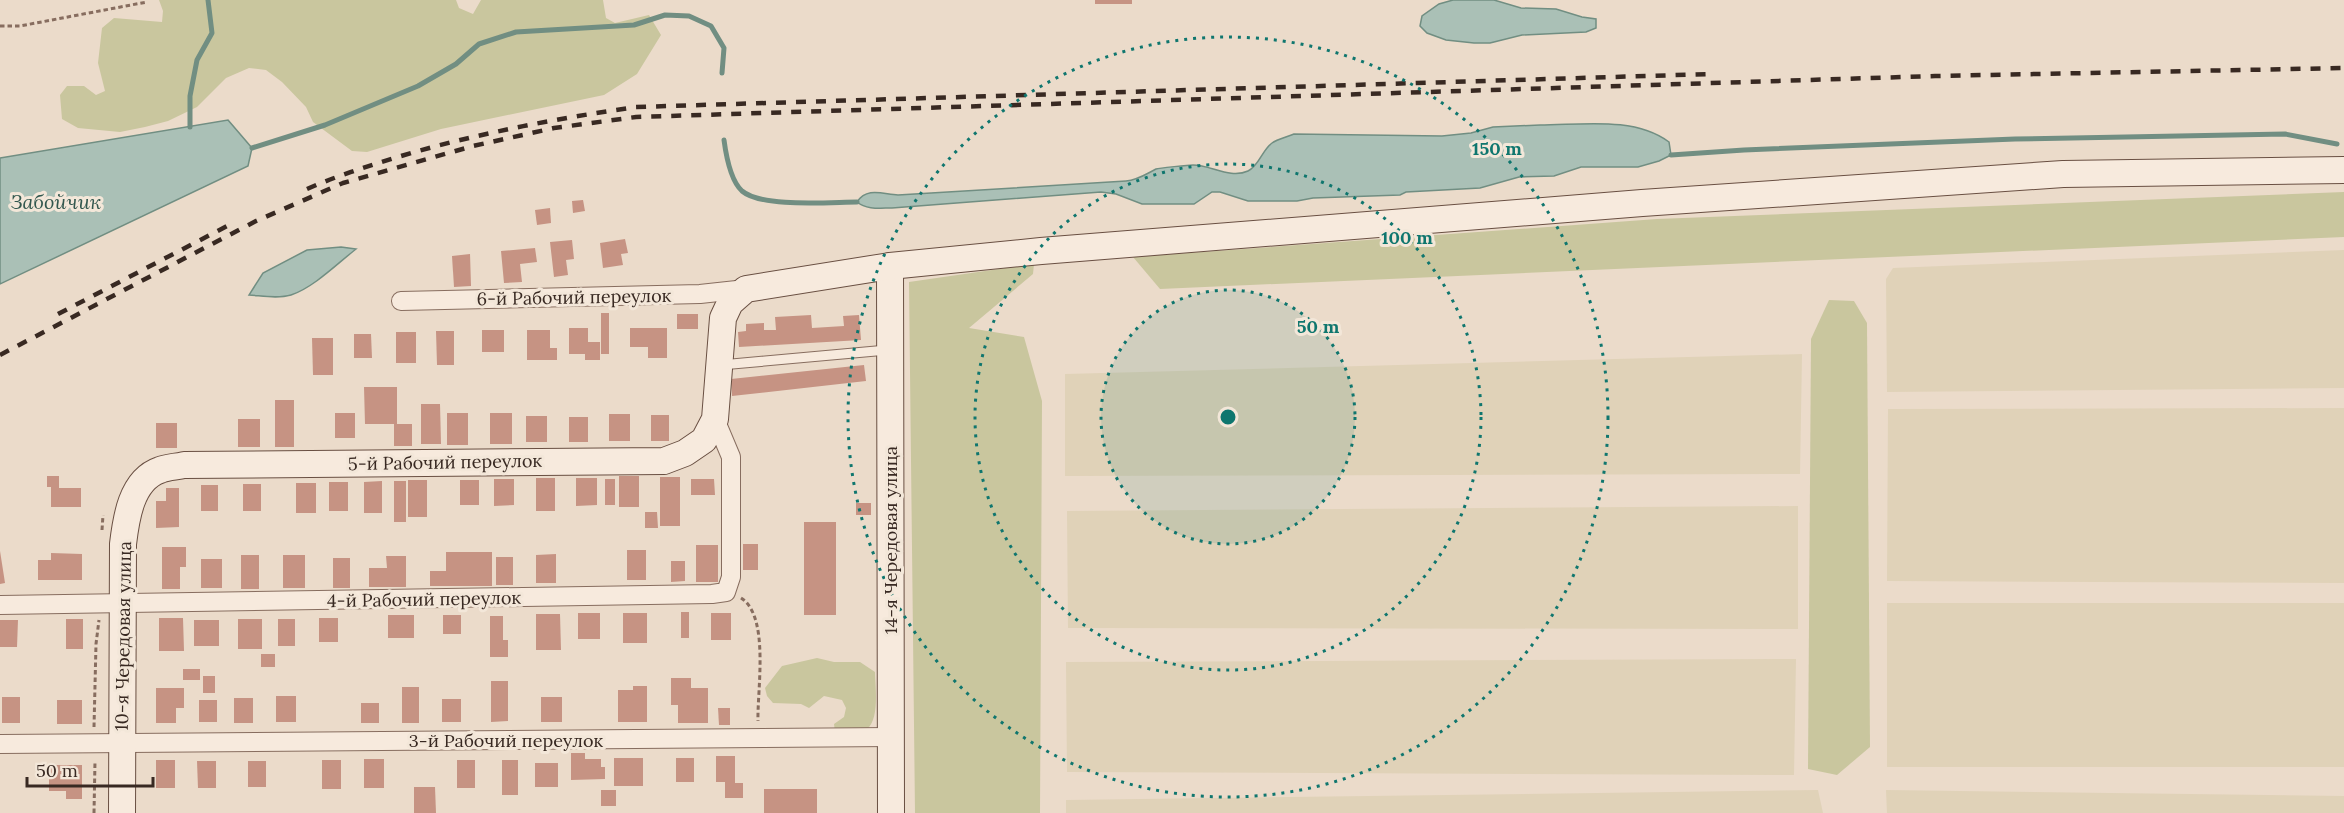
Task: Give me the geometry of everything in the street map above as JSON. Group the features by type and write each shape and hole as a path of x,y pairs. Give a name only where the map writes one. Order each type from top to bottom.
{"main road":[{"path":"715,419 723,318 730,303 746,290 890,266 1041,251 1630,204 2063,174 2344,170"},
{"name":"14-я Чередовая улица","path":"890,266 891,813"},
{"name":"5-й Рабочий переулок","path":"157,470 184,465 664,460 686,453 704,440 715,419"},
{"name":"10-я Чередовая улица","path":"122,813 122,743 111,603 126,516 137,488 157,470"}],"street":[{"name":"6-й Рабочий переулок","path":"400,301 700,294 746,290"},
{"path":"715,419 731,457 731,578 726,592"},
{"name":"4-й Рабочий переулок","path":"0,605 689,595 726,592"},
{"name":"3-й Рабочий переулок","path":"0,744 891,737"}],"lane":[{"path":"719,365 890,350"}],"path":[{"path":"0,26 20,26 147,2"},
{"path":"102,537 103,515"},
{"path":"726,592 745,601 755,616 760,644 757,695 758,738"},
{"path":"94,813 96,644 111,603"}],"shaded area":[{"path":"159,0 456,0 459,8 473,14 481,0 603,0 606,18 615,23 649,15 661,35 637,74 604,95 441,129 367,152 352,151 313,122 306,107 282,82 266,70 249,68 226,78 197,107 168,121 120,132 78,128 62,119 60,95 67,86 84,86 96,95 105,91 98,63 102,28 114,18 162,22 163,11"},
{"path":"2344,192 2344,237 1160,289 1133,257 1657,219"},
{"path":"2344,250 2344,388 1887,392 1886,279 1893,268"},
{"path":"1034,264 1033,274 969,328 1024,337 1042,401 1040,813 915,813 909,282"},
{"path":"1829,300 1854,301 1867,323 1870,747 1837,775 1808,769 1811,339"},
{"path":"1802,354 1800,474 1065,476 1065,374"},
{"path":"2344,408 2344,583 1887,581 1888,409"},
{"path":"1798,506 1798,629 1068,628 1067,511"},
{"path":"1887,603 2344,603 2344,767 1887,767"},
{"path":"817,658 834,662 860,662 875,672 876,707 871,724 866,730 859,733 835,732 834,724 844,717 846,708 842,700 824,696 809,708 801,704 773,703 767,696 765,688 782,666"},
{"path":"1796,659 1794,775 1067,772 1066,662"},
{"path":"1818,790 1823,813 1066,813 1066,800"},
{"path":"1886,790 2344,796 2344,813 1887,813"}],"water":[{"path":"1453,0 1494,0 1521,8 1556,9 1596,19 1596,28 1586,32 1522,35 1490,43 1474,43 1446,40 1427,33 1420,26 1422,16 1439,4"},
{"name":"Забойчик","path":"228,120 252,148 248,166 0,284 0,158"},
{"path":"1590,124 1640,128 1669,142 1671,155 1638,167 1581,167 1554,176 1519,177 1480,188 1406,192 1400,195 1313,198 1297,201 1248,201 1220,192 1212,192 1194,204 1142,204 1116,194 1101,192 892,208 869,207 857,202 865,194 875,192 898,195 1126,181 1156,169 1190,165 1227,173 1241,173 1252,169 1272,143 1294,134 1442,136 1471,133 1493,127"},
{"path":"341,247 356,249 299,292 281,297 249,295 263,273 307,250"}],"building":[{"path":"1095,0 1132,0 1132,4 1095,4"},
{"path":"583,200 585,211 573,213 572,201"},
{"path":"550,208 551,223 537,225 535,210"},
{"path":"625,239 628,253 621,254 623,265 603,268 600,243"},
{"path":"572,240 574,259 566,260 568,275 554,277 550,242"},
{"path":"535,248 537,262 520,264 522,282 504,283 501,251"},
{"path":"470,254 471,286 454,287 452,256"},
{"path":"601,313 609,313 609,354 601,354"},
{"path":"677,314 698,314 698,329 677,329"},
{"path":"811,315 812,328 844,326 843,316 859,315 861,340 739,347 738,332 746,331 746,324 764,323 764,330 776,330 775,317"},
{"path":"569,328 588,328 588,342 600,342 600,360 585,360 585,354 569,354"},
{"path":"630,328 667,328 667,358 648,358 648,347 630,347"},
{"path":"482,330 504,330 504,352 482,352"},
{"path":"527,330 550,330 550,348 557,348 557,360 527,360"},
{"path":"436,331 454,331 454,365 437,365"},
{"path":"396,332 416,332 416,363 396,363"},
{"path":"354,334 371,334 372,358 354,358"},
{"path":"312,338 333,338 333,375 313,375"},
{"path":"864,365 866,381 732,396 731,379"},
{"path":"364,387 397,387 397,424 412,424 412,446 394,446 394,424 365,424"},
{"path":"275,400 294,400 294,447 275,447"},
{"path":"421,404 440,404 441,444 421,444"},
{"path":"335,413 355,413 355,438 335,438"},
{"path":"447,413 468,413 468,445 447,445"},
{"path":"490,413 512,413 512,444 490,444"},
{"path":"609,414 630,414 630,441 609,441"},
{"path":"651,415 669,415 669,441 651,441"},
{"path":"526,416 547,416 547,442 526,442"},
{"path":"569,417 588,417 588,442 569,442"},
{"path":"238,419 260,419 260,447 238,447"},
{"path":"156,423 177,423 177,448 156,448"},
{"path":"47,476 59,476 59,488 81,488 81,507 51,507 51,487 47,487"},
{"path":"619,476 639,476 639,507 619,507"},
{"path":"660,477 680,477 680,526 660,526"},
{"path":"536,478 555,478 555,511 536,511"},
{"path":"576,478 597,478 597,505 576,506"},
{"path":"494,479 514,479 514,505 494,506"},
{"path":"605,479 615,479 615,505 605,505"},
{"path":"691,479 714,479 715,495 691,495"},
{"path":"408,480 427,480 427,517 408,517"},
{"path":"460,480 479,480 479,505 460,505"},
{"path":"382,481 382,513 364,513 364,482"},
{"path":"394,481 406,481 406,522 394,522"},
{"path":"329,482 348,482 348,511 329,511"},
{"path":"296,483 316,483 316,513 296,513"},
{"path":"243,484 261,484 261,511 243,511"},
{"path":"201,485 218,485 218,511 201,511"},
{"path":"166,488 179,488 179,527 156,528 156,501 166,501"},
{"path":"856,503 871,503 871,515 856,515"},
{"path":"645,512 657,512 658,528 645,528"},
{"path":"804,522 836,522 836,615 804,615"},
{"path":"743,544 758,544 758,570 743,570"},
{"path":"696,545 718,545 718,582 696,582"},
{"path":"162,547 186,547 186,567 180,567 180,589 162,589"},
{"path":"627,550 646,550 646,580 627,580"},
{"path":"0,551 5,583 0,584"},
{"path":"446,552 492,552 492,586 430,586 430,571 446,571"},
{"path":"51,553 82,554 82,580 38,580 38,560 51,560"},
{"path":"556,554 556,583 536,583 536,555"},
{"path":"241,555 259,555 259,589 241,589"},
{"path":"283,555 305,555 305,588 283,588"},
{"path":"386,556 406,556 406,587 369,587 369,568 387,568"},
{"path":"496,557 513,557 513,585 496,585"},
{"path":"333,558 350,558 350,588 333,588"},
{"path":"201,559 222,559 222,588 201,588"},
{"path":"671,561 685,561 685,581 671,582"},
{"path":"681,612 689,612 689,638 681,638"},
{"path":"578,613 600,613 600,639 578,639"},
{"path":"623,613 647,613 647,643 623,643"},
{"path":"711,613 731,613 731,640 711,640"},
{"path":"536,614 560,614 561,650 536,650"},
{"path":"388,615 414,615 414,638 388,638"},
{"path":"443,615 461,615 461,634 443,634"},
{"path":"490,616 503,616 503,640 508,640 508,657 490,657"},
{"path":"159,618 183,618 184,651 159,651"},
{"path":"319,618 338,618 338,642 319,642"},
{"path":"66,619 83,619 83,649 66,649"},
{"path":"238,619 262,619 262,649 238,649"},
{"path":"278,619 295,619 295,646 278,646"},
{"path":"0,620 18,620 17,647 0,647"},
{"path":"194,620 219,620 219,646 194,646"},
{"path":"261,654 275,654 275,667 261,667"},
{"path":"183,669 200,669 200,680 183,680"},
{"path":"203,676 215,676 215,693 203,693"},
{"path":"671,678 691,678 691,688 708,688 708,723 678,723 678,705 671,705"},
{"path":"491,681 508,681 508,721 491,722"},
{"path":"633,686 647,686 647,722 618,722 618,690 633,690"},
{"path":"402,687 419,687 419,723 402,723"},
{"path":"156,688 184,688 184,708 176,708 176,723 156,723"},
{"path":"276,696 296,696 296,722 276,722"},
{"path":"2,697 20,697 20,723 2,723"},
{"path":"541,697 562,697 562,722 541,722"},
{"path":"234,698 253,698 253,723 234,723"},
{"path":"442,699 461,699 461,722 442,722"},
{"path":"57,700 82,700 82,724 57,724"},
{"path":"199,700 217,700 217,722 199,722"},
{"path":"361,703 379,703 379,723 361,723"},
{"path":"718,708 730,708 730,725 719,725"},
{"path":"571,753 585,753 585,759 601,759 601,767 605,767 605,779 571,780"},
{"path":"716,756 735,756 735,783 743,783 743,798 725,798 725,782 716,782"},
{"path":"614,758 643,758 643,786 614,786"},
{"path":"676,758 694,758 694,782 676,782"},
{"path":"364,759 384,759 384,788 364,788"},
{"path":"156,760 175,760 175,788 156,788"},
{"path":"322,760 341,760 341,789 322,789"},
{"path":"457,760 475,760 475,788 457,788"},
{"path":"502,760 518,760 518,795 502,795"},
{"path":"197,761 216,761 216,788 198,788"},
{"path":"248,761 266,761 266,787 248,787"},
{"path":"535,763 558,763 558,787 535,787"},
{"path":"49,765 82,765 82,799 66,799 66,791 49,791"},
{"path":"414,787 435,787 436,813 414,813"},
{"path":"764,789 817,789 817,813 764,813"},
{"path":"601,790 616,790 616,806 601,806"}],"waterway":[{"path":"190,127 190,96 197,60 212,33 208,0"},
{"path":"252,148 325,125 418,86 456,64 479,44 516,32 634,25 665,15 689,16 711,26 724,48 722,73"},
{"path":"1671,155 2015,139 2285,134 2337,144"},
{"path":"724,140 734,180 742,191 752,196 765,200 797,203 857,202"}],"railway":[{"path":"0,355 256,221 343,183 473,146 554,128 636,117 1935,76 2344,68"},
{"path":"307,189 411,153 467,138 636,107 1711,74"},
{"path":"58,314 231,224"}]}
